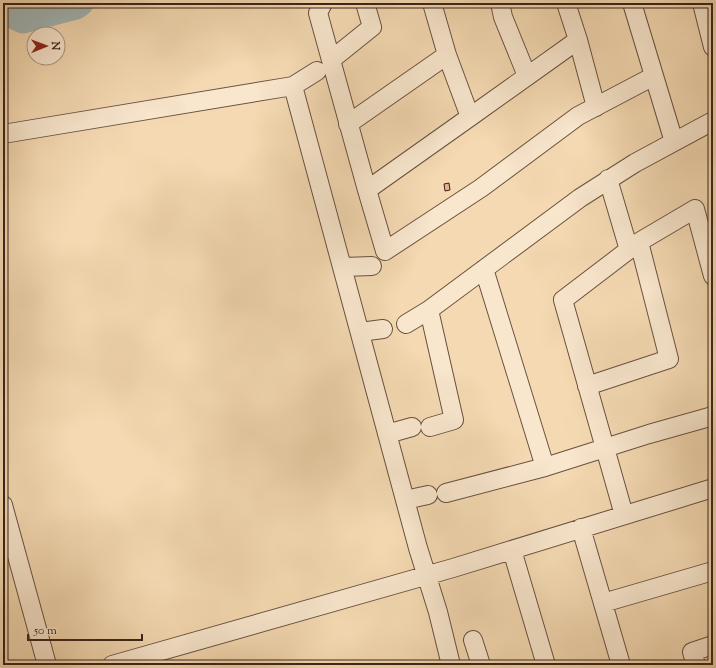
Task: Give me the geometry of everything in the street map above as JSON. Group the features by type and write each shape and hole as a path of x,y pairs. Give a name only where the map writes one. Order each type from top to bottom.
{"street":[{"path":"323,3 318,13 348,124 385,251 481,188 578,116 654,76"},
{"path":"331,60 372,27 365,3"},
{"path":"432,3 447,55 470,117"},
{"path":"500,3 503,17 527,76"},
{"path":"566,3 578,40 596,107"},
{"path":"632,3 674,142"},
{"path":"702,3 713,47"},
{"path":"367,190 578,40"},
{"path":"348,124 447,55"},
{"path":"3,134 293,86 317,71"},
{"path":"293,86 418,548 438,612 460,642 481,665"},
{"path":"406,324 429,310 580,198 635,163 713,121"},
{"path":"588,386 669,359 634,246 608,180"},
{"path":"624,515 563,300 634,246 695,209 713,276"},
{"path":"343,267 372,266"},
{"path":"484,269 545,467"},
{"path":"429,310 454,420 430,427"},
{"path":"360,332 383,329"},
{"path":"446,493 545,467 649,434 713,416"},
{"path":"388,434 412,427"},
{"path":"112,665 453,568 713,488"},
{"path":"406,500 428,495"},
{"path":"3,505 47,665"},
{"path":"581,528 621,665"},
{"path":"512,550 546,665"},
{"path":"602,602 713,571"},
{"path":"451,665 460,642"},
{"path":"696,665 692,652 713,645"}],"building":[{"path":"449,183 450,190 445,191 444,184"}],"waterway":[{"path":"3,11 23,20 76,6 80,3"}]}
